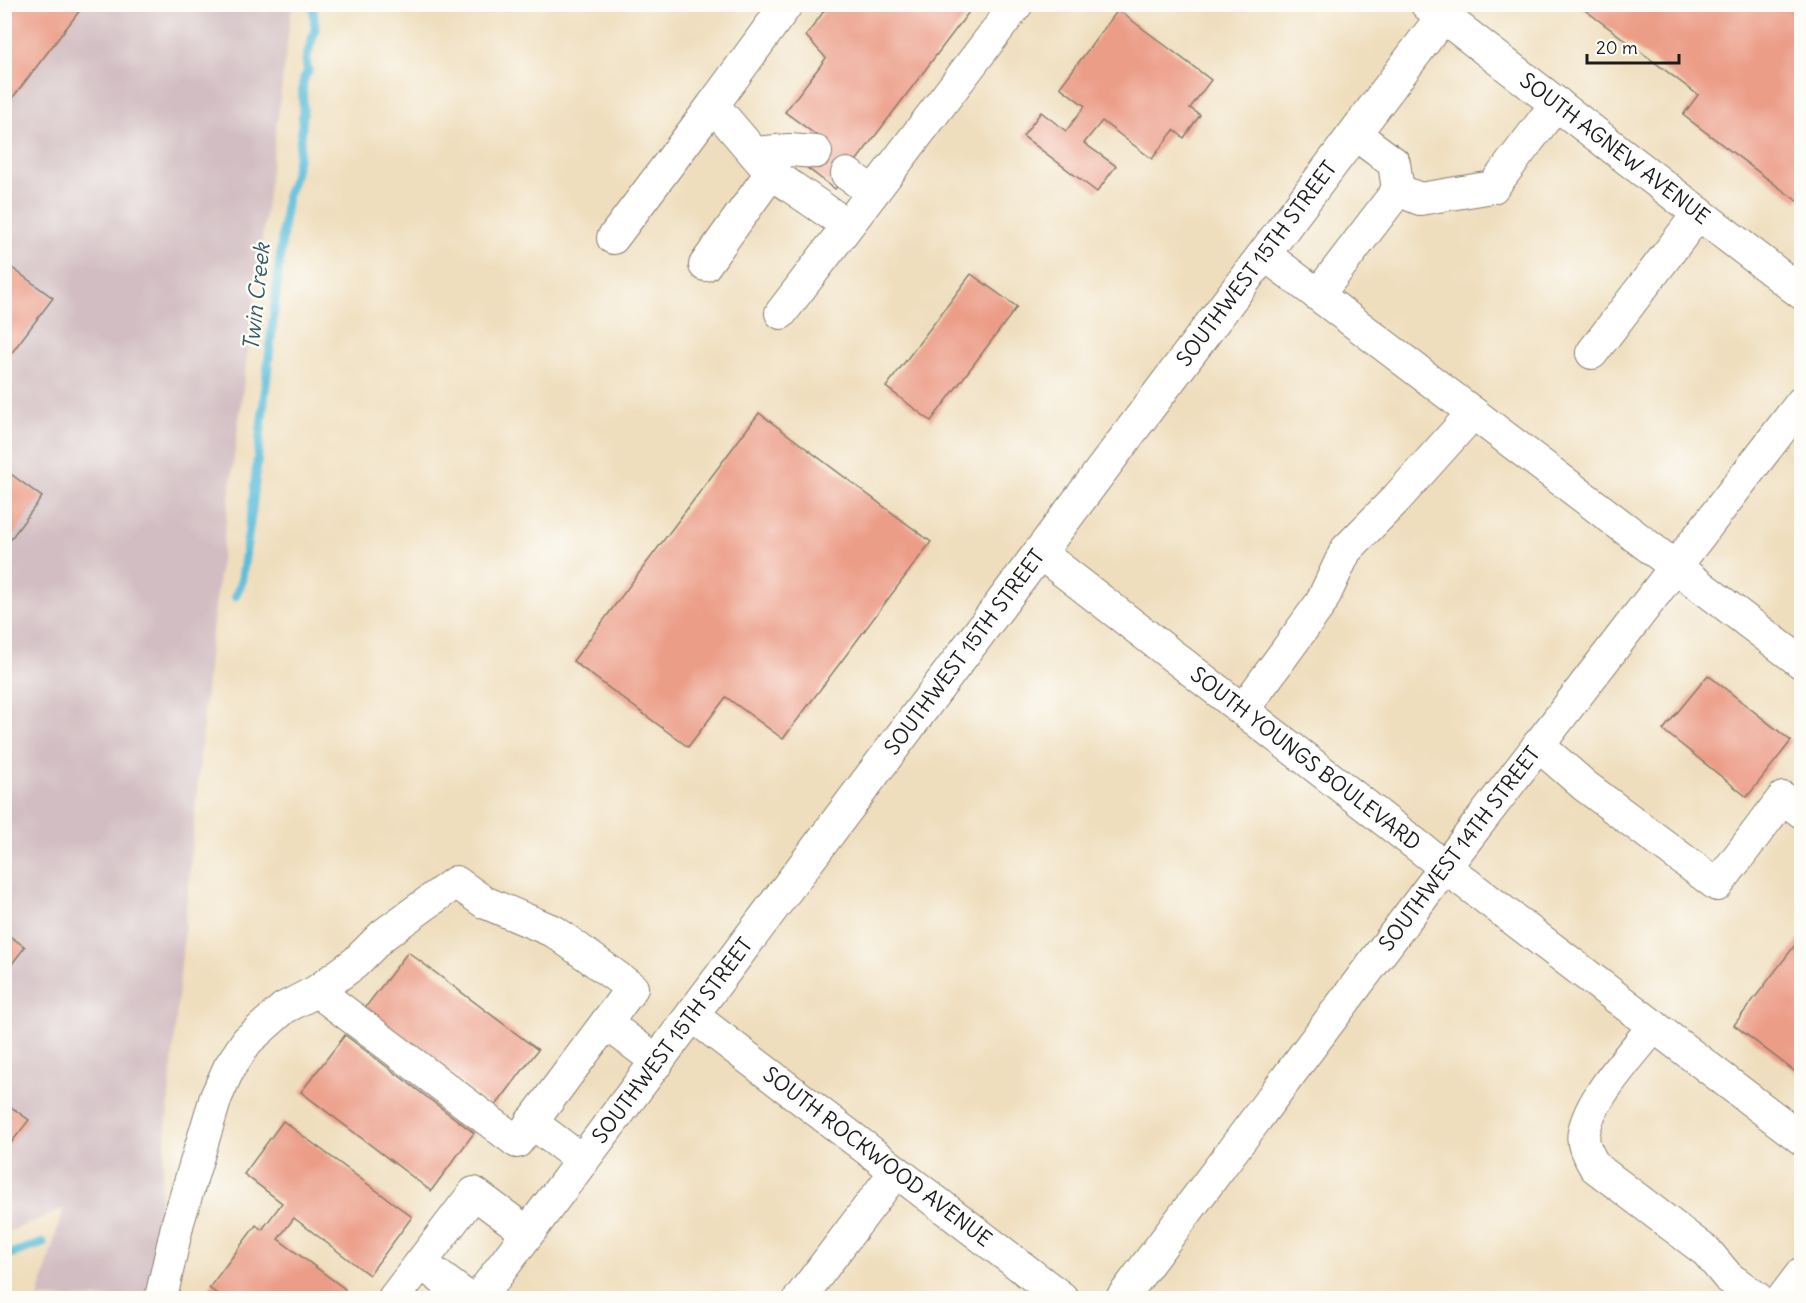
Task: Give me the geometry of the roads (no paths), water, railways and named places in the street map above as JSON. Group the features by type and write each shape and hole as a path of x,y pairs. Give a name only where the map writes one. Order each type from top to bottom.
{"main road":[{"name":"SOUTH AGNEW AVENUE","path":"1441,8 1557,103 1802,293"},
{"name":"SOUTHWEST 15TH STREET","path":"479,1299 1355,134 1441,8"}],"street":[{"path":"613,238 787,4"},
{"path":"781,313 1017,4"},
{"path":"1398,190 1420,199 1493,187 1557,103"},
{"path":"713,105 763,163 847,225"},
{"path":"1318,295 1398,190 1394,163 1355,134"},
{"path":"705,265 763,163 789,150 816,152"},
{"path":"846,174 873,192"},
{"path":"1592,353 1699,213"},
{"path":"1264,254 1802,663"},
{"name":"SOUTHWEST 14TH STREET","path":"1122,1299 1445,867 1802,402"},
{"path":"1243,710 1321,603 1346,550 1397,498 1473,412"},
{"name":"SOUTH YOUNGS BOULEVARD","path":"1040,553 1445,867 1802,1139"},
{"path":"1538,745 1586,786 1717,885 1783,798 1802,812"},
{"path":"161,1299 178,1222 216,1097 229,1068 247,1041 284,1008 317,991 355,963 383,935 456,882 484,902 555,932 632,988 517,1142 317,991"},
{"name":"SOUTH ROCKWOOD AVENUE","path":"693,1016 1062,1299"},
{"path":"606,1023 658,1062"},
{"path":"1654,1026 1591,1112 1583,1133 1584,1148 1595,1167 1707,1252 1728,1277 1757,1299"},
{"path":"531,1122 583,1161"},
{"path":"800,1299 896,1171"},
{"path":"394,1299 474,1193 528,1233"},
{"path":"421,1263 468,1299"},
{"path":"1783,1299 1802,1273"}],"waterway":[{"name":"Twin Creek","path":"235,596 241,584 252,509 287,195 297,165 303,112 303,85 308,72 306,60 315,29 313,4"},
{"name":"Twin Creek","path":"4,1256 43,1243"}]}
